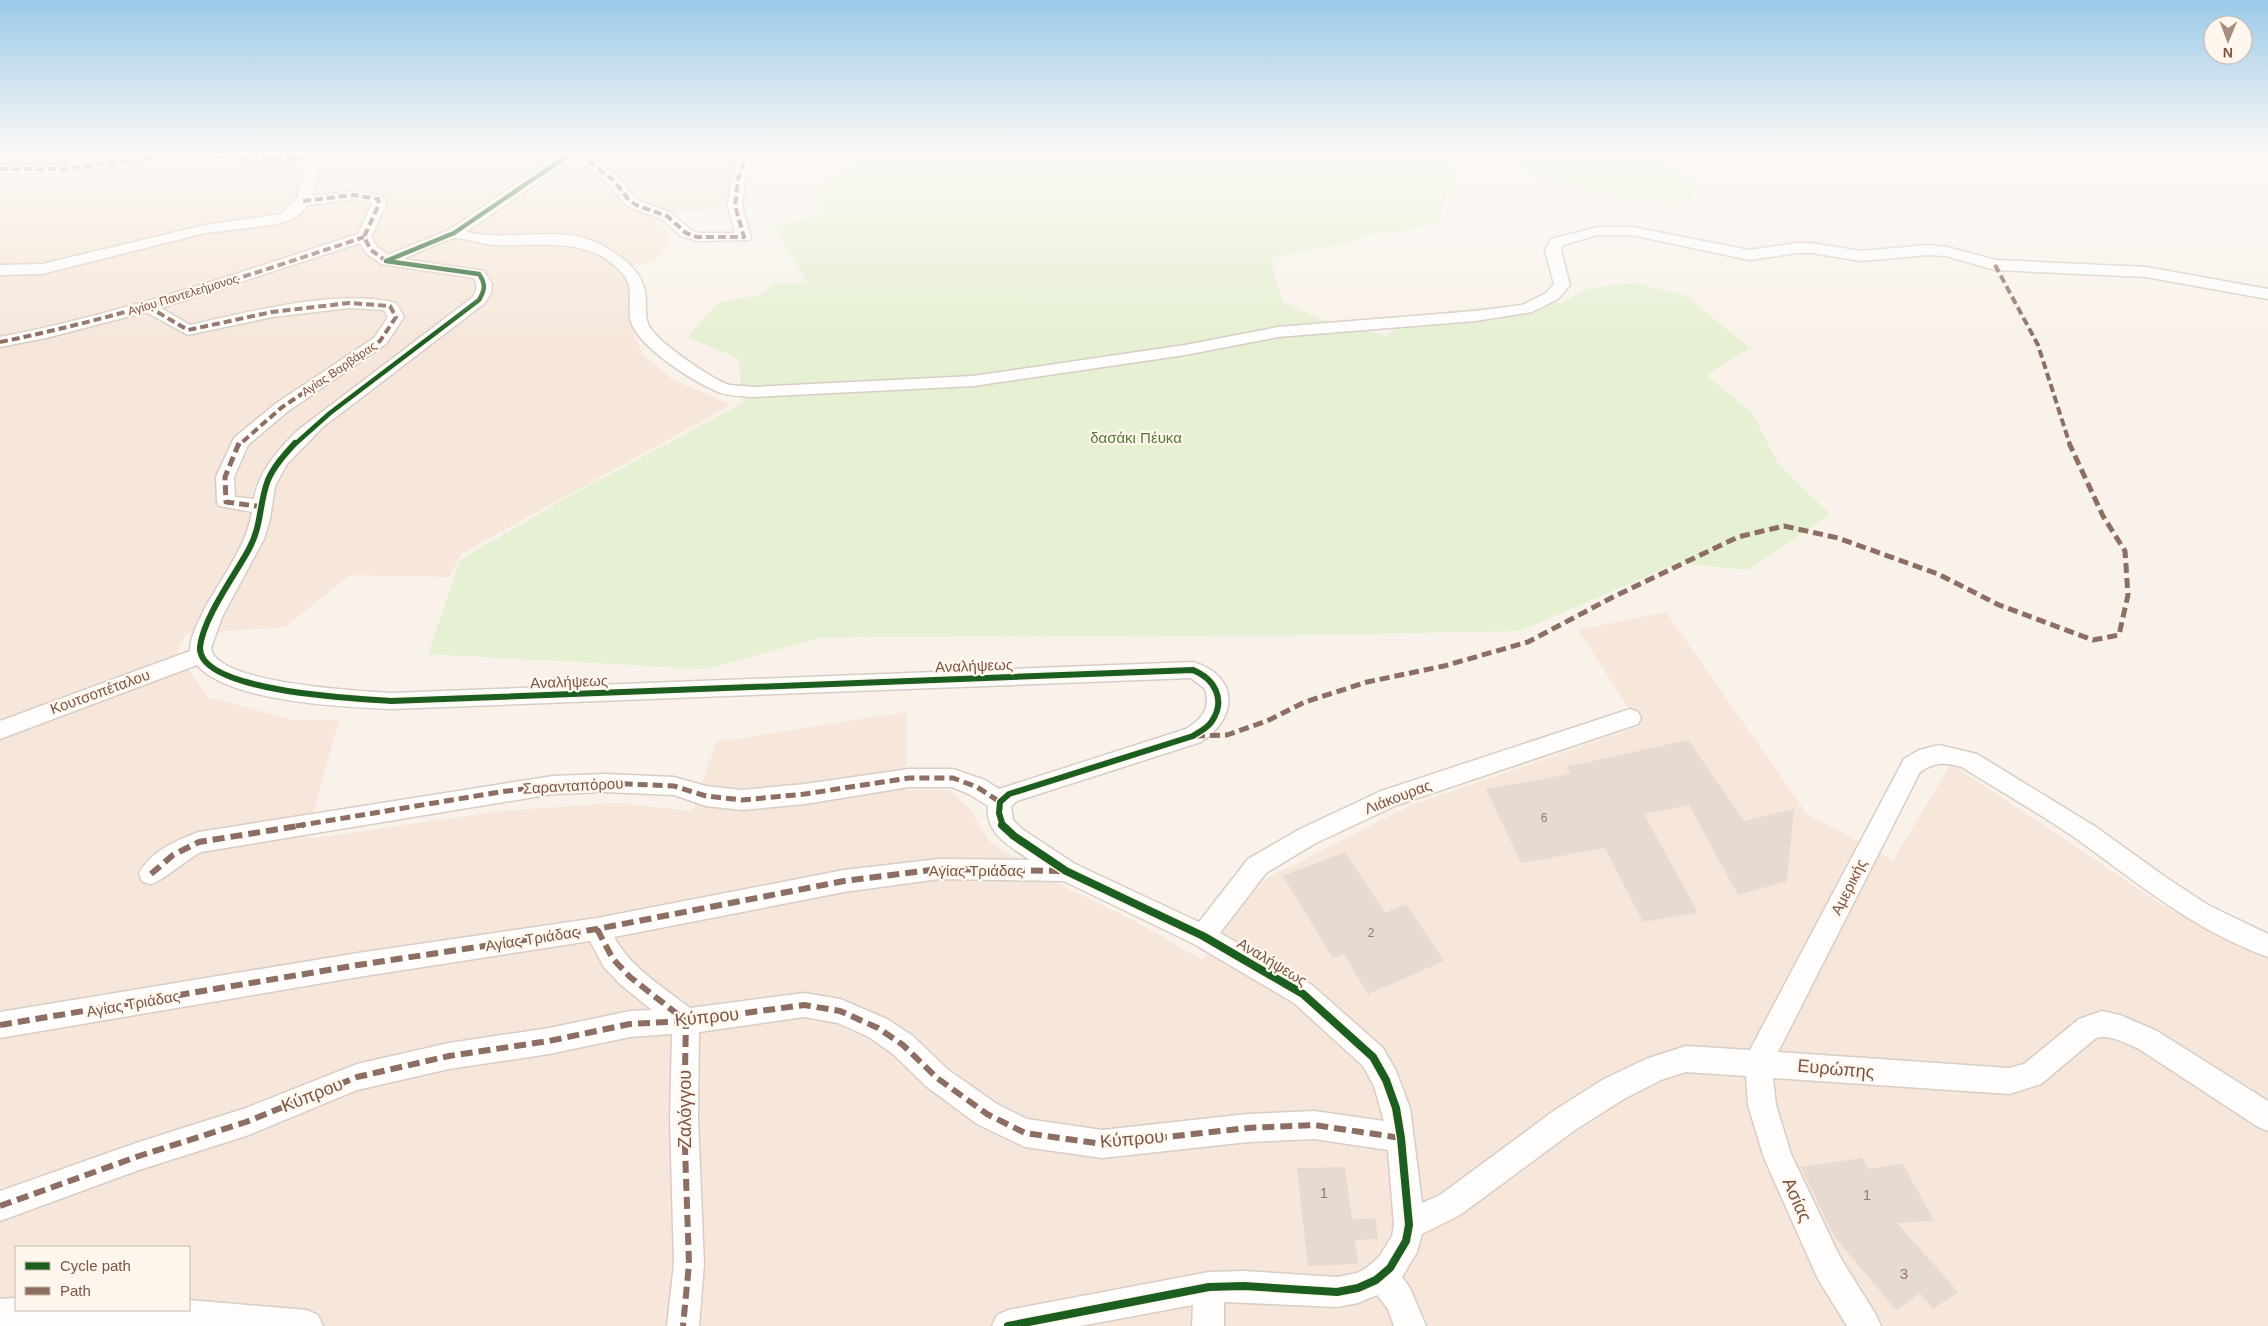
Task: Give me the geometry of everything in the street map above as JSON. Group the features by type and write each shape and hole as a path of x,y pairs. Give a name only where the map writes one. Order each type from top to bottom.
{"street":[{"path":"0,270 42,269 205,229 273,221 288,216"},
{"path":"201,655 200,644 207,626 259,527 264,491 271,474 299,440 335,409 479,300 485,291 484,281 479,274 453,269 416,267 386,261 371,250 364,237 374,216"},
{"path":"386,261 454,233 479,216"},
{"path":"667,216 686,233 697,237 744,237 739,216"},
{"path":"454,233 482,241 564,239 585,244 614,259 634,279 640,324 647,337 687,369 724,388 753,392 973,381 1185,350 1278,332 1474,316 1526,309 1552,296 1562,285 1553,250 1556,242 1566,238 1598,232 1632,231 1749,255 1797,248 1812,248 1861,256 1928,250 1947,252 1995,265 2146,272 2268,294"},
{"name":"Αγίου Παντελεήμονος","path":"0,342 42,335 147,306 364,237"},
{"name":"Αγίας Βαρβάρας","path":"147,306 188,330 272,312 349,303 390,306 396,317 380,341 281,408 240,442 226,477 226,502 263,507"},
{"name":"Κουτσοπέταλου","path":"0,730 201,655"},
{"name":"Αναλήψεως","path":"201,655 211,668 233,678 276,690 332,697 391,701 1193,670 1204,673 1217,687 1216,712 1212,723 1193,736 1023,788 1009,794 1000,802 999,812 1002,825 1066,872 1203,936 1303,994 1373,1057 1386,1080 1396,1108 1401,1138 1409,1225 1406,1241 1399,1255 1382,1276 1358,1288 1337,1292 1244,1286 1209,1288 1067,1313 1008,1326"},
{"name":"Λιάκουρας","path":"1203,936 1257,866 1308,836 1390,798 1630,718"},
{"name":"Αμερικής","path":"1758,1063 1912,766 1927,755 1948,754 1969,760 2088,834 2155,884 2199,913 2268,946"},
{"name":"Σαρανταπόρου","path":"150,874 173,854 186,846 199,842 500,792 553,785 605,783 674,786 706,796 742,800 806,794 909,778 953,778 977,787 1000,802"},
{"name":"Αγίας Τριάδας","path":"0,1025 358,965 597,929 844,881 939,869 1066,872"},
{"path":"597,929 613,959 630,977 686,1021"},
{"name":"Κύπρου","path":"0,1206 139,1156 246,1122 357,1077 448,1056 549,1041 630,1024 686,1021 804,1006 840,1011 884,1032 903,1045 937,1078 987,1114 1025,1133 1069,1141 1102,1144 1248,1128 1314,1126 1401,1138"},
{"name":"Ζαλόγγου","path":"683,1326 689,1264 684,1119 686,1021"},
{"name":"Ευρώπης","path":"1409,1225 1450,1205 1565,1120 1614,1089 1656,1068 1686,1059 2009,1081 2031,1074 2088,1028 2102,1024 2120,1028 2148,1040 2268,1117"},
{"name":"Ασίας","path":"1758,1063 1762,1105 1778,1158 1829,1268 1865,1326"},
{"path":"1382,1276 1399,1299 1410,1326"},
{"path":"1208,1326 1209,1288"},
{"path":"0,1314 132,1311 307,1326"}],"shaded area":[{"path":"0,216 651,216 672,238 654,261 615,271 627,281 631,325 642,354 673,380 731,405 461,554 449,577 350,575 285,627 186,634 177,652 207,697 294,720 339,720 306,839 501,811 616,803 693,811 716,742 906,712 906,790 948,790 969,808 989,841 1048,879 1131,919 1202,960 1262,881 1409,806 1640,726 1578,630 1666,612 1807,814 1893,860 1951,764 2167,908 2268,958 2268,1326 0,1326"}],"green space":[{"name":"δασάκι Πέυκα","path":"815,216 1440,216 1438,223 1405,231 1373,234 1342,244 1270,258 1283,302 1320,319 1387,336 1412,316 1473,308 1561,303 1589,288 1633,283 1685,295 1750,348 1706,375 1752,413 1779,465 1830,514 1748,570 1677,563 1520,631 1308,635 823,637 706,669 428,654 460,560 575,493 743,403 739,359 688,337 717,303 758,295 777,283 807,283 774,226"}],"building":[{"path":"1688,740 1744,821 1794,809 1787,881 1738,895 1689,805 1644,814 1698,913 1643,922 1605,848 1521,863 1486,789 1571,774 1566,767"},
{"path":"1345,852 1385,913 1406,904 1444,961 1368,994 1344,954 1333,958 1283,876"},
{"path":"1862,1158 1868,1169 1903,1164 1934,1221 1897,1223 1958,1292 1933,1309 1920,1293 1896,1310 1834,1236 1801,1167"},
{"path":"1345,1167 1352,1219 1375,1218 1378,1239 1355,1240 1358,1264 1308,1266 1297,1168"}],"marked path":[{"path":"374,216 364,237 371,250 386,261"},
{"path":"667,216 686,233 697,237 744,237 738,216"},
{"path":"0,342 46,333 138,309 229,282 364,237"},
{"path":"1195,736 1227,735 1267,721 1305,702 1367,682 1444,666 1528,642 1613,597 1738,537 1784,526 1838,538 1938,574 1999,605 2093,640 2119,635 2128,595 2125,551 2103,516 2081,472 2062,425 2038,345 1995,265"},
{"path":"147,306 188,330 272,312 349,303 390,306 396,317 380,341 281,408 240,442 225,477 226,502 263,507"},
{"path":"151,874 173,855 199,842 500,792 553,785 605,783 674,786 706,796 742,800 805,794 909,778 953,778 977,787 1000,802"},
{"path":"0,1025 358,965 597,929 844,881 939,869 1064,871"},
{"path":"597,929 613,959 630,977 686,1021 684,1119 689,1264 683,1326"},
{"path":"0,1206 139,1156 246,1122 357,1077 449,1056 549,1041 630,1024 686,1021 804,1005 840,1011 878,1028 903,1045 937,1078 987,1114 1025,1133 1102,1144 1248,1128 1314,1125 1401,1138"}],"cycle path":[{"path":"479,216 454,233 386,261 479,274 484,284 484,290 479,300 316,423 280,460 268,480 261,519 254,539 217,605 202,638 201,655 212,668 232,678 288,691 391,701 1193,670 1201,673 1213,683 1218,697 1216,713 1212,721 1193,736 1009,794 1000,802 999,813 1002,825 1014,836 1066,871 1203,936 1303,994 1373,1057 1386,1080 1396,1108 1401,1138 1409,1225 1406,1241 1390,1268 1376,1280 1358,1288 1337,1292 1244,1286 1209,1287 1067,1313 1008,1326"}]}
